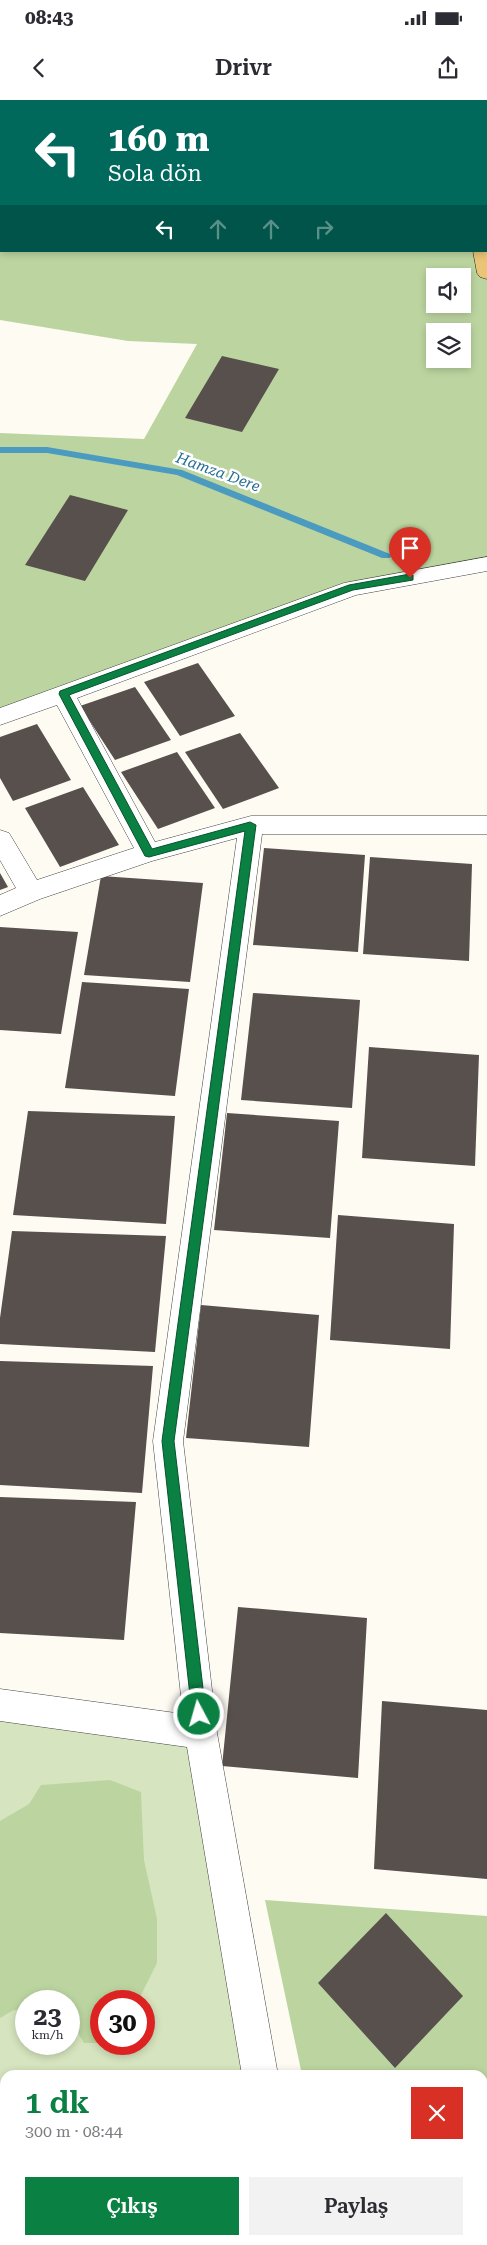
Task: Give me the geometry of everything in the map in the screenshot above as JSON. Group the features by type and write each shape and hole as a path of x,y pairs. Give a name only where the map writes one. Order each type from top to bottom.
{"main road":[{"path":"483,252 487,273"}],"street":[{"path":"0,717 352,588 487,564"},
{"path":"63,694 149,853"},
{"path":"250,825 168,1441 201,1733 259,2070"},
{"path":"0,906 31,892 149,853 250,825 487,825"},
{"path":"0,839 31,892"},
{"path":"0,1704 201,1733"}],"green space":[{"path":"0,252 483,252 487,273 487,564 352,588 0,717 0,433 144,439 197,344 128,341 0,320"},
{"path":"0,1705 201,1733 259,2070 0,2070"},
{"path":"110,1780 141,1792 144,1860 157,1919 157,1963 144,1990 90,1990 90,2043 84,2043 80,2036 80,1990 15,1990 15,2010 0,2018 0,1821 29,1804 41,1785"},
{"path":"265,1900 487,1916 487,2070 301,2070"}],"building":[{"path":"222,356 279,369 242,432 185,418"},
{"path":"70,495 128,510 85,581 25,565"},
{"path":"198,663 235,716 180,736 144,682"},
{"path":"135,687 171,740 115,760 80,706"},
{"path":"37,724 71,780 13,801 0,778 0,737"},
{"path":"240,733 279,788 223,809 185,752"},
{"path":"177,752 215,808 158,829 121,772"},
{"path":"83,787 119,845 60,867 25,808"},
{"path":"264,848 365,855 358,952 253,945"},
{"path":"370,857 472,864 469,961 363,954"},
{"path":"0,873 8,887 0,890"},
{"path":"101,876 203,883 190,982 84,975"},
{"path":"0,927 78,932 61,1034 0,1030"},
{"path":"82,982 189,989 175,1096 65,1088"},
{"path":"253,993 360,1000 352,1108 241,1100"},
{"path":"369,1047 479,1055 475,1166 362,1158"},
{"path":"28,1111 175,1116 166,1224 13,1215"},
{"path":"227,1113 339,1121 330,1238 214,1230"},
{"path":"338,1215 454,1224 450,1349 330,1340"},
{"path":"12,1231 166,1236 155,1352 0,1344 0,1318"},
{"path":"201,1305 319,1315 309,1447 186,1438"},
{"path":"0,1361 153,1366 142,1493 0,1485"},
{"path":"0,1497 136,1502 124,1640 0,1633"},
{"path":"238,1607 367,1618 358,1778 222,1766"},
{"path":"382,1701 487,1710 487,1879 374,1869"},
{"path":"386,1913 463,1996 395,2068 318,1983"}],"waterway":[{"name":"Hamza Dere","path":"0,450 47,450 179,472 386,556"}],"route":[{"path":"199,1714 168,1441 250,825 149,853 63,694 352,588 410,578"}]}
